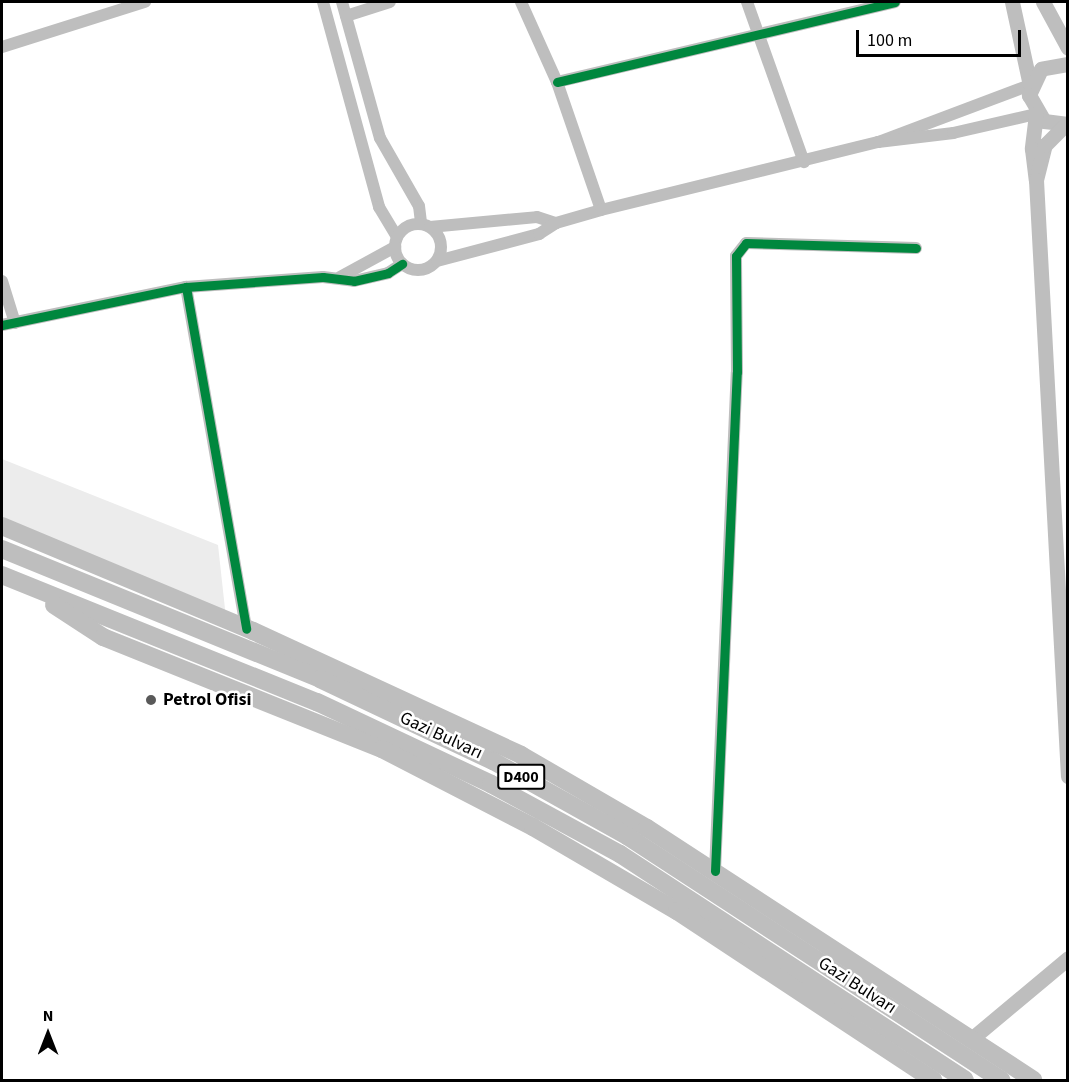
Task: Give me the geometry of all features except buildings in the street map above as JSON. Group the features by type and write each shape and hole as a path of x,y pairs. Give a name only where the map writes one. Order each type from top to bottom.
{"highway":[{"path":"2,526 246,629 502,746 715,871 1033,1080"},
{"name":"Gazi Bulvarı","path":"2,549 320,680 493,761 627,836 1000,1080"},
{"path":"9,578 103,637 382,748 533,827 677,911 923,1073 965,1080"}],"main road":[{"path":"1012,2 1036,114 1032,149 1036,180 1068,776"},
{"path":"1044,2 1068,48"},
{"path":"1030,85 1041,69 1068,64"},
{"path":"1036,114 1054,125 1067,125"},
{"path":"1036,180 1045,145 1067,125"},
{"path":"970,1040 1068,958"}],"street":[{"path":"2,47 115,5 145,2"},
{"path":"323,2 379,207 396,242 402,264"},
{"path":"342,2 381,138 426,225 442,242 437,261"},
{"path":"346,16 390,2"},
{"path":"520,2 557,82 601,210"},
{"path":"747,2 804,162"},
{"path":"557,82 887,2"},
{"path":"402,264 421,270 437,261 539,234 556,223 601,210 878,142 1030,85"},
{"path":"878,142 953,133 1036,114"},
{"path":"340,278 396,242 411,224 426,225 537,217 556,223"},
{"path":"715,871 737,372 736,256 746,243 916,248"},
{"path":"2,325 186,287 340,278 354,281 388,273 402,264"},
{"path":"2,281 15,322"},
{"path":"186,287 246,629"}],"shaded area":[{"path":"2,459 218,545 226,618 2,521"}],"cycle path":[{"path":"557,82 895,2"},
{"path":"715,871 737,372 736,256 746,243 916,248"},
{"path":"2,325 186,287 323,277 354,281 388,273 402,264"},
{"path":"186,287 246,629"}],"place":[{"name":"Petrol Ofisi","path":"151,700"}]}
